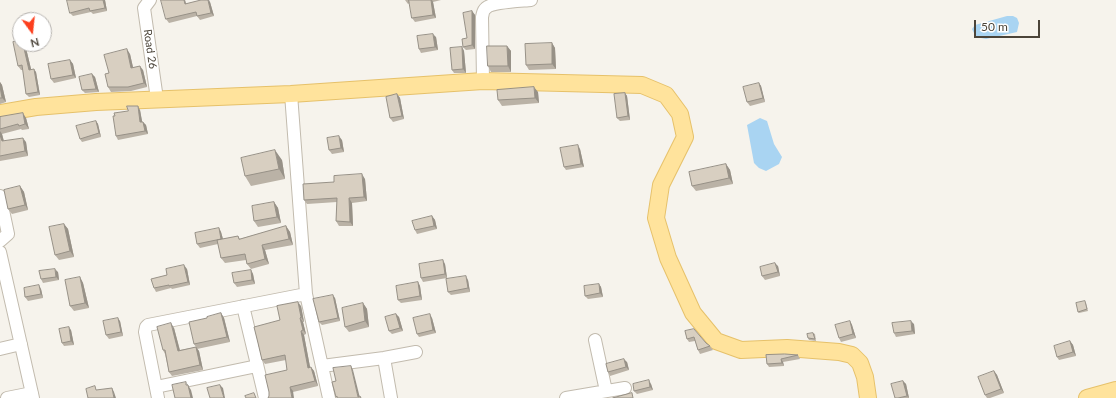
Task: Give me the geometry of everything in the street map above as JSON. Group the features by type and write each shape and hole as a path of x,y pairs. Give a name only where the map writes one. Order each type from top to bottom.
{"main road":[{"path":"0,113 36,107 96,102 291,94 483,81 642,85 666,95 680,114 685,137 662,185 656,218 668,258 693,313 716,341 740,350 787,348 839,352 852,355 860,363 865,377 868,398"},
{"path":"1087,398 1116,390"}],"street":[{"name":"Road 26","path":"150,0 144,8 157,99"},
{"path":"483,81 482,17 484,11 487,6 493,4 531,0"},
{"path":"291,94 306,294 329,398"},
{"path":"0,196 8,234 0,241"},
{"path":"0,252 5,298 21,344 32,395 6,398"},
{"path":"257,366 157,392 145,332 146,327 148,324 306,294"},
{"path":"243,306 265,398"},
{"path":"594,340 606,391"},
{"path":"0,349 21,344"},
{"path":"322,366 384,358 416,352"},
{"path":"384,358 391,398"},
{"path":"566,398 625,388"}],"water":[{"path":"1007,16 1017,18 1019,23 1017,32 986,39 976,37 972,29 975,25"},
{"path":"760,118 767,121 774,144 782,157 779,164 766,171 759,168 754,163 747,125"}],"building":[{"path":"67,0 103,0 105,8 90,11 89,8 70,13"},
{"path":"161,0 184,0 185,4 208,0 211,13 197,16 196,12 166,19"},
{"path":"409,0 431,0 433,15 412,18"},
{"path":"472,11 472,45 463,47 462,39 467,38 463,13"},
{"path":"433,34 435,47 419,49 417,36"},
{"path":"552,43 552,64 526,65 525,44"},
{"path":"487,46 507,46 508,66 488,66"},
{"path":"462,47 463,69 452,70 450,48"},
{"path":"127,49 131,68 140,66 144,83 128,87 108,87 105,74 109,73 104,55"},
{"path":"15,52 25,52 29,70 34,69 38,92 26,94 22,65 18,66"},
{"path":"70,60 73,75 51,79 48,64"},
{"path":"92,74 96,89 82,90 79,77"},
{"path":"759,83 763,98 747,102 743,87"},
{"path":"0,86 2,98 0,98"},
{"path":"534,87 535,98 498,100 497,90"},
{"path":"625,93 628,116 617,118 614,94"},
{"path":"397,94 402,116 390,118 386,97"},
{"path":"127,106 138,106 140,122 143,122 145,131 116,136 113,116 115,116 114,113 128,111"},
{"path":"23,113 25,124 19,126 18,124 0,129 0,117"},
{"path":"96,121 99,133 80,139 76,126"},
{"path":"0,135 2,141 23,138 25,151 0,156"},
{"path":"339,136 341,148 329,150 327,138"},
{"path":"578,145 581,164 564,167 560,148"},
{"path":"275,150 279,169 245,176 241,158"},
{"path":"726,164 729,178 692,186 689,172"},
{"path":"362,174 364,197 349,198 350,222 336,221 337,198 304,200 303,184 334,182 334,176"},
{"path":"20,186 25,205 8,209 4,190"},
{"path":"274,202 277,217 254,221 252,206"},
{"path":"432,216 434,226 415,230 412,221"},
{"path":"64,224 70,251 55,255 49,227"},
{"path":"286,226 289,239 262,245 265,259 247,264 245,254 221,258 217,240 238,236 239,239"},
{"path":"219,228 221,239 197,244 195,233"},
{"path":"443,260 445,274 421,278 419,264"},
{"path":"775,263 778,272 762,276 760,267"},
{"path":"184,265 188,282 154,288 151,279 167,275 166,269"},
{"path":"55,269 56,277 41,279 39,271"},
{"path":"251,270 252,280 234,283 232,273"},
{"path":"466,276 468,288 448,292 446,279"},
{"path":"80,277 85,303 70,306 65,280"},
{"path":"418,282 420,296 398,300 396,286"},
{"path":"599,284 600,293 585,296 584,286"},
{"path":"39,285 41,294 25,297 24,288"},
{"path":"333,295 338,318 319,322 313,299"},
{"path":"1085,301 1087,309 1078,312 1076,303"},
{"path":"298,302 303,330 301,331 308,368 311,367 315,381 290,387 292,398 268,398 269,392 265,375 287,370 285,355 262,360 254,327 280,320 277,306"},
{"path":"363,303 365,321 345,327 342,308"},
{"path":"221,313 227,337 194,344 189,322"},
{"path":"396,314 400,328 389,331 385,317"},
{"path":"430,314 433,330 417,334 413,318"},
{"path":"118,318 121,332 106,335 103,321"},
{"path":"850,321 853,334 839,338 835,325"},
{"path":"911,321 912,331 894,333 892,323"},
{"path":"171,323 178,351 196,347 200,365 169,372 165,350 163,350 157,327"},
{"path":"69,327 71,341 62,343 59,329"},
{"path":"694,329 710,346 698,350 694,337 687,339 685,331"},
{"path":"813,333 815,339 808,338 807,334"},
{"path":"1070,341 1073,352 1057,357 1054,346"},
{"path":"766,355 798,355 781,359 782,363 767,364"},
{"path":"624,359 626,367 608,372 606,364"},
{"path":"351,366 358,397 360,396 361,398 337,398 332,382 336,381 333,368"},
{"path":"994,371 1001,389 985,395 978,377"},
{"path":"649,380 650,387 634,391 633,384"},
{"path":"903,381 907,396 895,398 891,384"},
{"path":"186,382 191,398 175,398 172,385"},
{"path":"220,385 224,398 210,398 207,388"},
{"path":"95,386 96,390 112,388 114,398 88,398 86,389"},
{"path":"254,393 256,398 246,398 245,396"},
{"path":"632,393 633,398 613,398"}]}
